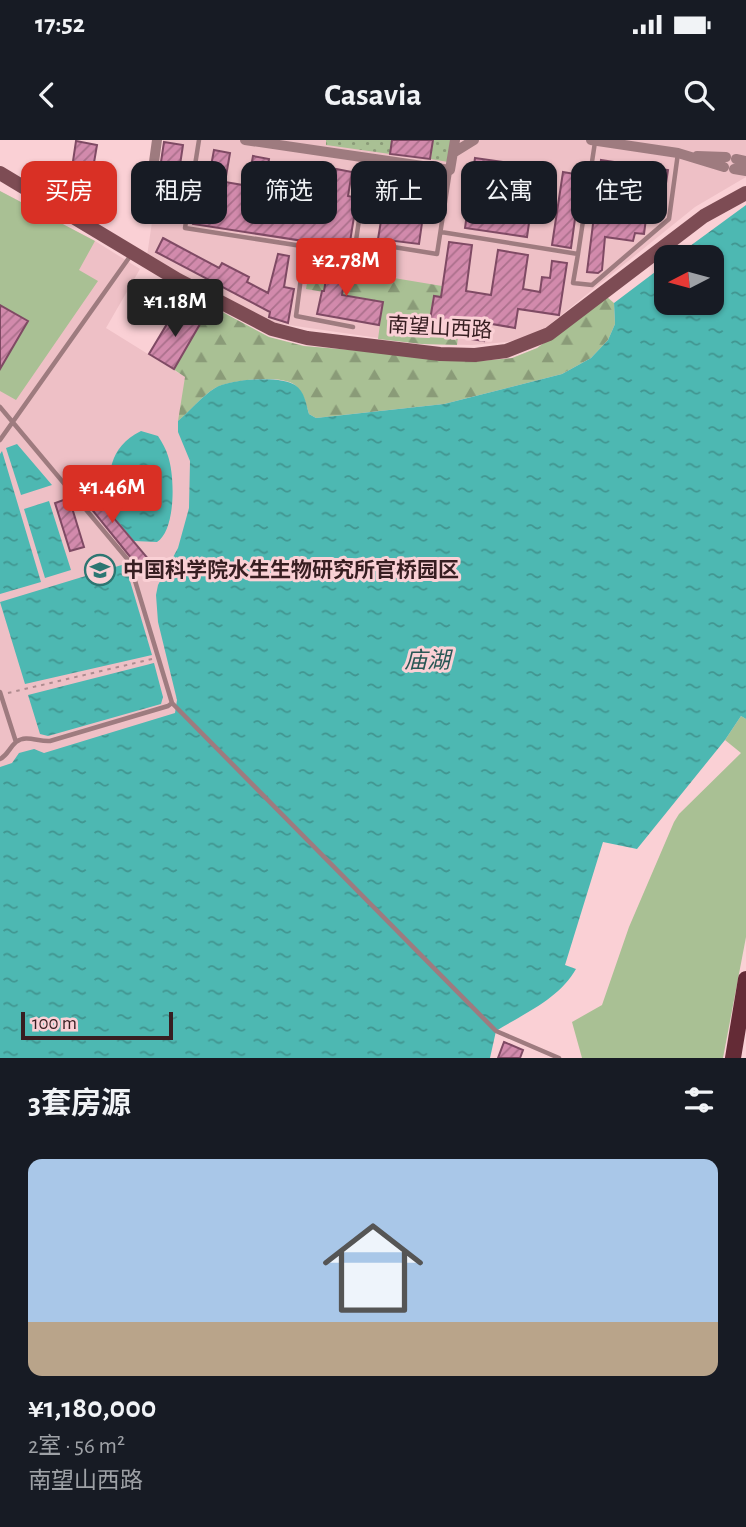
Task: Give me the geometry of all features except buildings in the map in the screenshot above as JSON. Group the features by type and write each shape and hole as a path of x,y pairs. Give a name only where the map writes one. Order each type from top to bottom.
{"main road":[{"path":"733,1058 746,979"}],"street":[{"path":"154,161 157,140"},
{"path":"246,140 450,170 455,140"},
{"path":"453,153 474,140"},
{"path":"593,140 733,163 746,171"},
{"name":"南望山西路","path":"0,173 178,280 282,333 440,354 496,354 524,346 549,334 704,216 746,193"}],"lane":[{"path":"198,140 185,228 354,254 368,158"},
{"path":"593,140 573,282 592,285 669,219 682,155"},
{"path":"356,241 437,254 450,170"},
{"path":"440,232 578,254"},
{"path":"305,247 296,316 353,327"},
{"path":"0,440 133,253"},
{"path":"0,407 129,561 172,704 496,1031 559,1058"},
{"path":"0,694 16,742"},
{"path":"0,759 16,742 30,738 50,741 172,704"}],"path":[{"path":"0,694 158,658"}],"shaded area":[{"path":"164,140 746,140 746,177 695,207 544,329 525,338 507,342 472,345 419,344 268,322 147,256 152,224 227,224 227,161 161,161"},
{"name":"中国科学院水生生物研究所官桥园区","path":"0,191 21,202 21,224 63,224 140,269 106,328 185,377 209,433 192,708 0,790"}],"green space":[{"path":"326,140 392,140 390,154 326,145"},
{"path":"433,140 451,140 448,162 431,159"},
{"path":"0,191 21,202 21,224 63,224 95,241 79,270 98,281 16,400 0,391"},
{"path":"310,265 328,268 343,284 346,270 442,286 441,297 433,296 428,332 458,337 457,345 378,339 383,302 306,289"},
{"path":"607,297 614,303 615,324 608,340 591,358 562,374 444,404 316,418 309,414 303,395 295,385 268,379 243,381 215,388 178,421 185,377 173,369 211,306 269,337 304,346 480,361 512,358 537,348"},
{"path":"741,716 746,719 746,937 723,1058 582,1058 572,1022 602,1005 629,927 674,822 741,753 725,740"}],"water":[{"name":"庙湖","path":"746,205 746,719 741,716 725,740 637,849 603,842 565,965 576,969 569,980 551,997 496,1031 490,1058 0,1058 0,767 12,763 19,753 34,749 44,753 175,713 177,700 158,622 156,595 158,585 178,548 189,508 190,461 178,432 178,421 215,388 243,380 279,380 295,385 303,395 309,414 316,418 444,404 562,374 591,358 608,340 615,324 614,303 654,273 654,315 724,315 724,245 691,245"},
{"path":"141,431 158,436 170,465 173,489 171,515 163,536 157,542 134,541 106,507 110,473 116,454 122,445"},
{"path":"17,444 52,485 21,495 6,448"},
{"path":"2,451 41,582 0,594 0,454"},
{"path":"49,501 71,570 45,578 24,509"},
{"path":"125,564 152,655 25,684 0,602"},
{"path":"154,663 163,697 161,704 48,736 40,734 28,695"}],"place":[{"name":"中国科学院水生生物研究所官桥园区","path":"100,570"}]}
